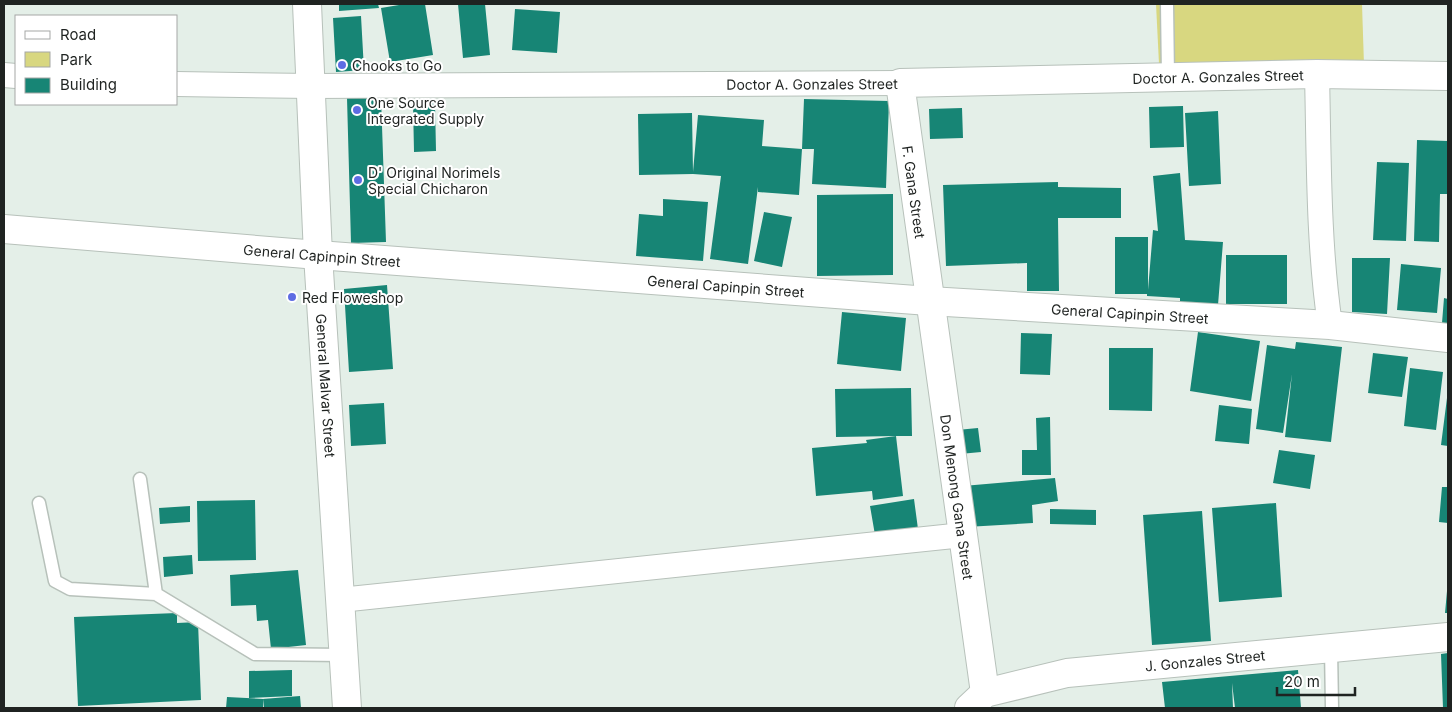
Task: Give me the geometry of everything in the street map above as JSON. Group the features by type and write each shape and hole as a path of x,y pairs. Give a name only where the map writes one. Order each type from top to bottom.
{"street":[{"name":"General Malvar Street","path":"307,4 318,255 347,708"},
{"name":"Doctor A. Gonzales Street","path":"178,84 311,86 900,83 1318,74 1448,76"},
{"path":"1318,74 1320,202 1330,326"},
{"name":"F. Gana Street","path":"900,83 929,301"},
{"name":"General Capinpin Street","path":"4,229 318,255 929,301 1330,326 1448,338"},
{"name":"Don Menong Gana Street","path":"929,301 963,535 977,701"},
{"path":"340,600 963,535"},
{"name":"J. Gonzales Street","path":"977,701 1067,673 1448,637"}],"lane":[{"path":"1167,4 1168,77"},
{"path":"140,479 156,594"},
{"path":"39,503 55,581 70,589 156,594 254,654 343,655"},
{"path":"1331,648 1332,708"}],"green space":[{"path":"1156,4 1362,4 1364,65 1159,64"}],"building":[{"path":"339,4 378,4 379,8 339,11"},
{"path":"405,4 425,4 433,55 390,62 381,8"},
{"path":"458,4 485,4 490,55 463,58"},
{"path":"515,9 560,12 557,53 512,50"},
{"path":"361,16 364,70 336,72 333,18"},
{"path":"381,97 386,242 351,243 347,98"},
{"path":"804,99 889,101 886,188 812,184 814,149 802,149"},
{"path":"413,103 435,103 436,151 414,152"},
{"path":"1183,106 1184,147 1150,148 1149,107"},
{"path":"962,108 963,138 930,139 929,109"},
{"path":"1218,111 1221,184 1189,186 1185,113"},
{"path":"692,113 693,172 698,115 764,120 762,146 802,149 799,195 758,192 758,187 748,264 710,259 721,176 693,174 639,175 638,114"},
{"path":"1417,140 1448,141 1448,194 1440,194 1439,242 1414,241"},
{"path":"1377,162 1409,163 1406,241 1373,240"},
{"path":"1180,173 1185,240 1223,242 1218,305 1180,302 1180,298 1147,296 1147,294 1115,294 1115,237 1148,237 1148,290 1153,230 1158,231 1153,176"},
{"path":"1058,182 1058,187 1121,188 1121,218 1058,218 1059,291 1027,291 1027,263 946,266 943,185"},
{"path":"893,194 893,275 817,276 817,195"},
{"path":"663,199 708,202 703,261 636,256 639,214 663,216"},
{"path":"764,212 792,217 782,267 754,261"},
{"path":"1226,255 1287,255 1287,304 1226,304"},
{"path":"1352,258 1390,258 1387,314 1352,312"},
{"path":"1401,264 1441,268 1437,313 1397,310"},
{"path":"387,285 393,369 349,372 344,289"},
{"path":"1444,298 1448,299 1448,324 1442,323"},
{"path":"842,312 906,318 901,371 837,364"},
{"path":"1198,332 1260,341 1251,401 1190,391"},
{"path":"1021,333 1052,334 1050,375 1020,374"},
{"path":"1296,342 1342,347 1331,442 1285,437 1292,374 1283,433 1256,429 1267,345 1295,349"},
{"path":"1109,348 1153,348 1152,411 1109,410"},
{"path":"1373,353 1408,357 1402,397 1368,393"},
{"path":"1410,368 1443,372 1436,430 1404,426"},
{"path":"911,388 912,436 836,437 835,389"},
{"path":"1448,398 1448,446 1441,445"},
{"path":"384,403 386,444 351,446 349,405"},
{"path":"1219,405 1252,409 1249,444 1215,441"},
{"path":"1050,417 1051,475 1022,475 1022,450 1037,450 1036,418"},
{"path":"978,428 981,452 960,454 957,430"},
{"path":"896,436 903,496 873,500 872,491 816,496 812,448 867,443 866,440"},
{"path":"1279,450 1315,455 1310,489 1273,483"},
{"path":"1055,478 1058,501 1032,505 1033,523 966,527 963,486"},
{"path":"1442,487 1448,487 1448,523 1439,522"},
{"path":"914,499 918,529 875,535 870,506"},
{"path":"255,500 256,560 198,561 197,501"},
{"path":"1276,503 1282,597 1219,602 1212,508"},
{"path":"190,506 190,522 160,524 159,508"},
{"path":"1050,509 1096,510 1096,525 1050,524"},
{"path":"1202,511 1211,641 1152,645 1143,515"},
{"path":"192,555 193,574 164,577 163,557"},
{"path":"298,570 306,645 271,649 268,620 257,621 256,605 231,606 230,575"},
{"path":"1447,591 1448,613 1445,613"},
{"path":"177,613 177,623 198,622 201,700 78,706 74,617"},
{"path":"1448,653 1448,708 1443,708 1441,654"},
{"path":"292,670 292,696 249,698 249,671"},
{"path":"1298,670 1301,708 1235,708 1232,683 1233,708 1165,708 1162,682"},
{"path":"300,696 301,708 264,708 263,699"},
{"path":"227,697 263,699 263,708 226,708"}],"place":[{"name":"Chooks to Go","path":"342,65"},
{"name":"One Source Integrated Supply","path":"357,110"},
{"name":"D' Original Norimels Special Chicharon","path":"358,180"},
{"name":"Red Floweshop","path":"292,297"}]}
